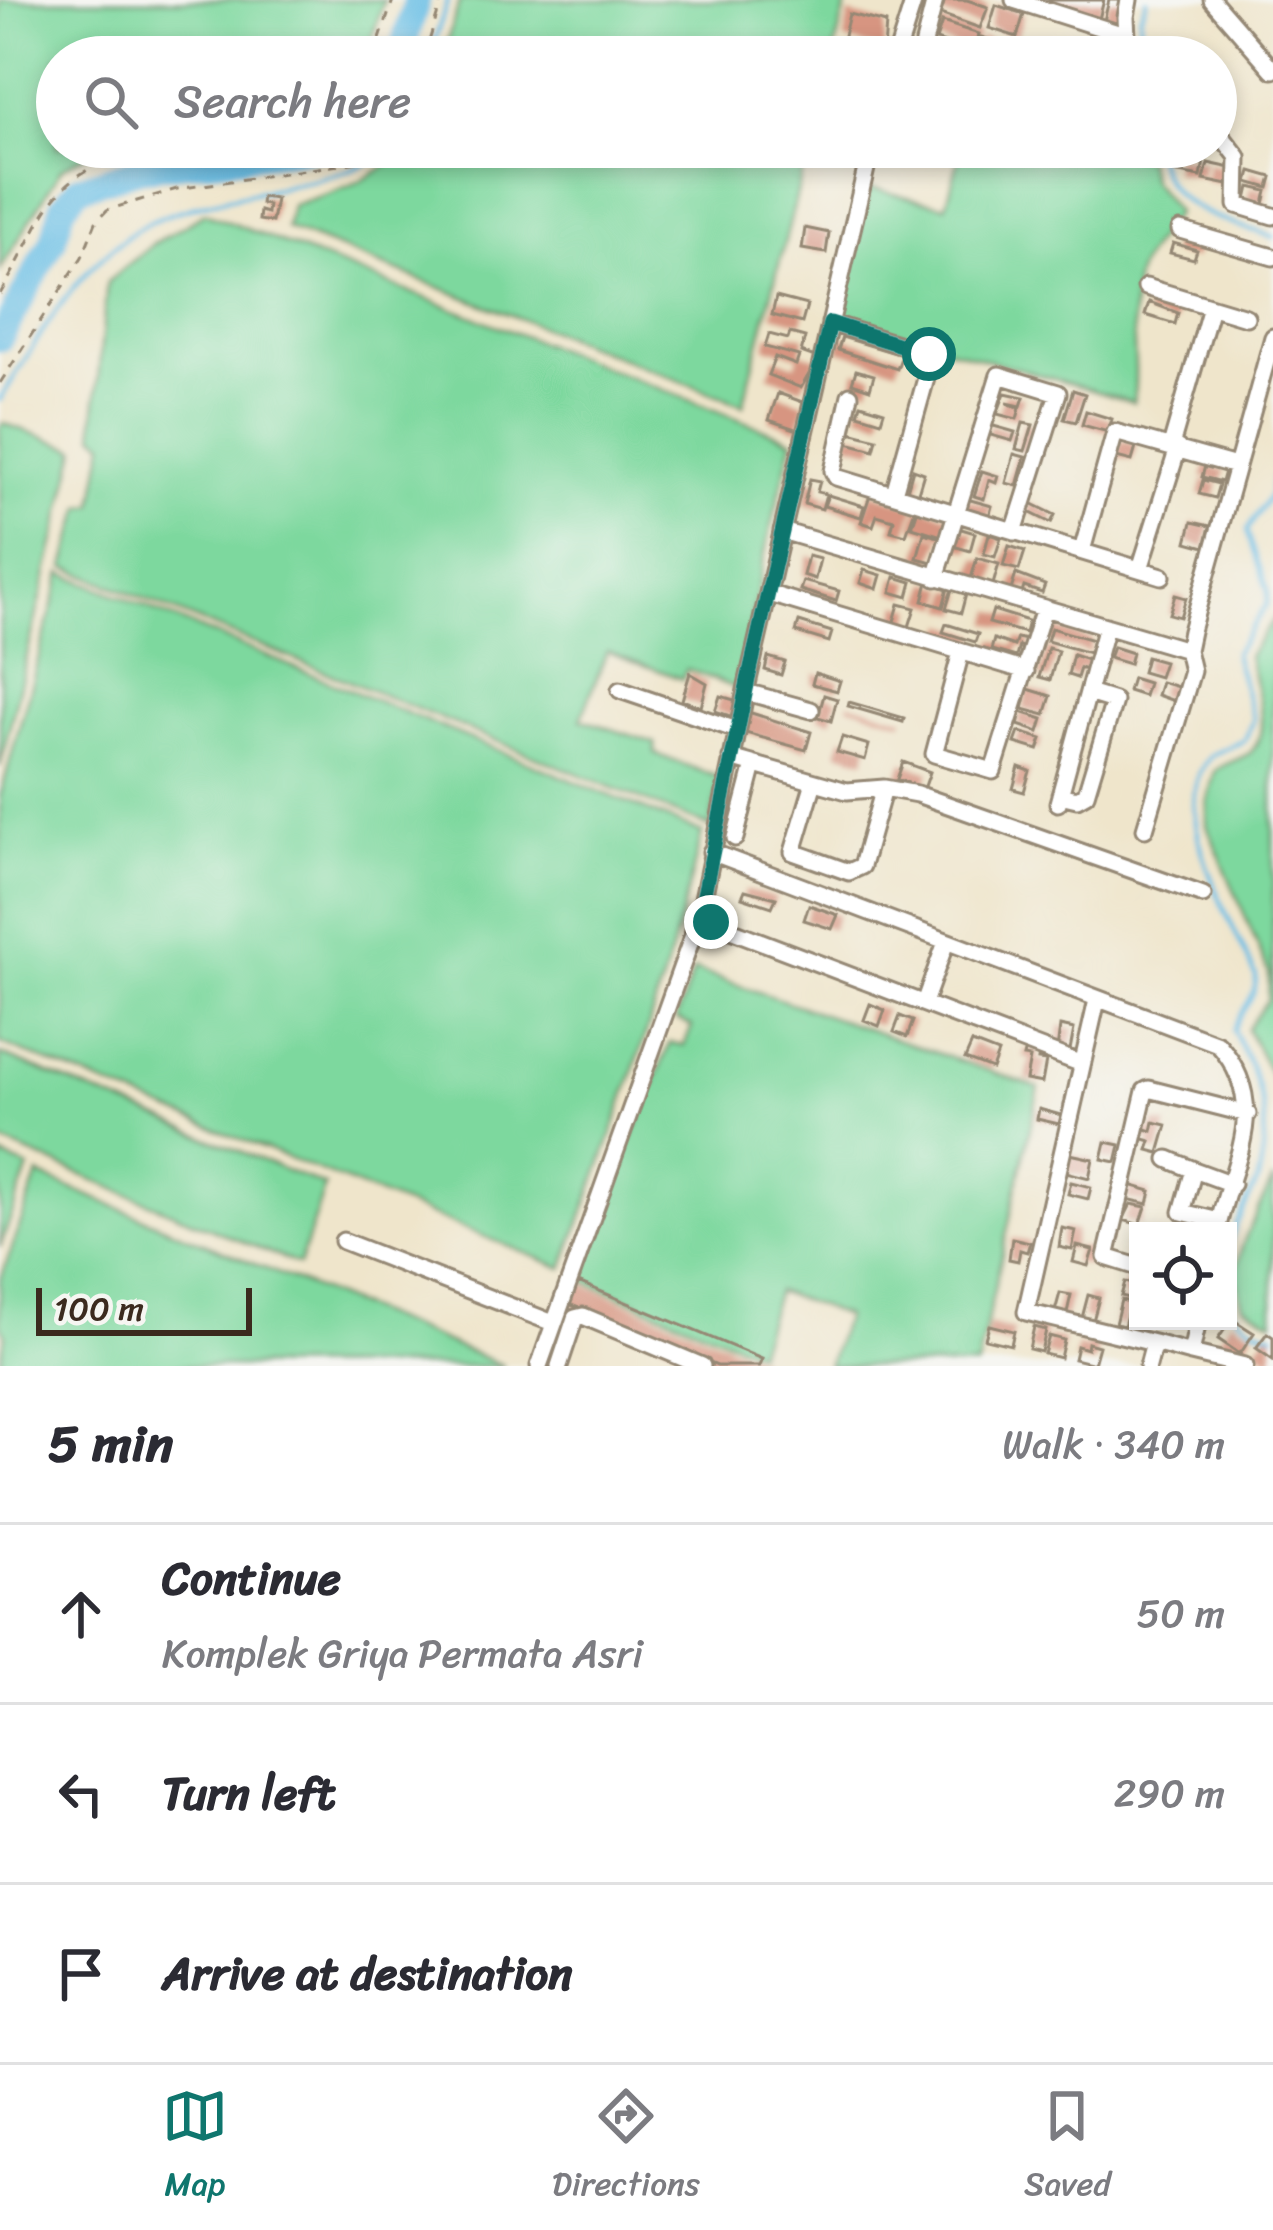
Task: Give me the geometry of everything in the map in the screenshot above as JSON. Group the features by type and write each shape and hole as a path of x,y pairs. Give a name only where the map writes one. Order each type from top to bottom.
{"street":[{"path":"903,36 914,0"},
{"path":"926,36 935,0"},
{"path":"1014,0 1127,36 1130,0"},
{"path":"1212,0 1273,70"},
{"path":"1237,156 1237,205 1273,216"},
{"path":"547,1365 554,1323 699,918 737,730 867,168"},
{"path":"1180,230 1273,257"},
{"path":"1146,287 1246,317"},
{"path":"1141,569 1211,307"},
{"path":"830,323 920,348 930,358 895,493"},
{"path":"1145,830 1192,671 1187,650 1273,337"},
{"path":"936,578 996,376 1056,391 1014,532"},
{"path":"850,395 833,474 1162,576"},
{"path":"1082,551 1113,433 1236,466"},
{"path":"782,530 1187,650"},
{"path":"770,595 1026,671"},
{"path":"962,652 933,749 938,758 993,771 1044,608"},
{"path":"1088,693 1114,701 1086,794 1059,799 1106,626"},
{"path":"620,690 737,730"},
{"path":"746,692 811,710"},
{"path":"731,758 847,791 884,788 916,794 1203,895"},
{"path":"734,838 754,765"},
{"path":"814,782 793,852 849,872 862,866 884,788"},
{"path":"711,852 1218,1044 1244,1082 1249,1114 1249,1132 1219,1222"},
{"path":"699,918 1082,1064"},
{"path":"924,1003 946,942"},
{"path":"1097,1000 1026,1312 1245,1366"},
{"path":"1129,1264 1106,1257 1144,1091 1249,1114"},
{"path":"1168,1159 1232,1184"},
{"path":"1194,1169 1182,1212 1208,1222"},
{"path":"343,1241 554,1323"},
{"path":"547,1365 575,1318 583,1316 702,1366"},
{"path":"1191,1353 1196,1330"},
{"path":"1148,1366 1154,1343"}],"path":[{"path":"381,36 393,0"},
{"path":"431,36 442,0"},
{"path":"0,294 56,192 91,168"},
{"path":"0,383 107,210 177,189 313,168"}],"green space":[{"path":"0,0 384,0 373,36 36,36 36,168 63,168 0,270"},
{"path":"460,0 848,0 838,36 449,36"},
{"path":"383,168 804,168 743,405 286,228 292,205"},
{"path":"956,168 1148,168 1151,180 1176,212 1136,277 1133,402 840,317 869,188 946,206"},
{"path":"205,213 793,440 738,689 687,669 682,679 607,651 581,719 655,743 655,754 720,778 710,827 65,567 82,507 94,505 105,442 95,435 94,423 107,282 152,245"},
{"path":"3,423 77,449 0,767 0,428"},
{"path":"62,573 702,833 640,1053 563,1268 0,1043 0,797"},
{"path":"1273,620 1273,1079 1247,1029 1268,999 1269,973 1207,826 1207,801 1215,771 1251,752 1257,742 1260,706 1248,656"},
{"path":"694,970 1039,1088 977,1366 828,1366 845,1316 777,1291 757,1352 576,1278 670,1043 684,1045 692,1026 676,1019"},
{"path":"0,1054 325,1186 299,1265 0,1141"},
{"path":"0,1156 29,1168 0,1247"},
{"path":"38,1175 504,1366 0,1366 5,1334 0,1324 0,1281"},
{"path":"1273,1179 1273,1321 1243,1305 1238,1271 1244,1239"}],"building":[{"path":"945,0 988,7 980,28 940,14"},
{"path":"1040,0 1104,0 1099,19"},
{"path":"1109,0 1125,0 1119,25 1104,21"},
{"path":"996,5 1024,14 1017,36 989,28"},
{"path":"849,14 886,23 885,36 844,36"},
{"path":"942,22 979,34 978,36 937,36"},
{"path":"1174,168 1203,168 1201,177 1173,172"},
{"path":"1207,168 1231,168 1228,185 1204,180"},
{"path":"1251,171 1272,177 1269,188 1248,182"},
{"path":"1250,187 1267,191 1264,204 1247,200"},
{"path":"262,197 276,199 272,222 259,220 260,211 267,213"},
{"path":"805,228 829,233 826,253 802,249"},
{"path":"1173,243 1197,250 1194,259 1170,253"},
{"path":"776,297 807,305 802,323 772,315"},
{"path":"1149,302 1178,313 1175,324 1145,315"},
{"path":"790,333 805,337 801,352 818,358 801,388 768,375 775,357 796,365 799,356 765,347 769,334 788,339"},
{"path":"842,337 902,355 897,369 838,350"},
{"path":"856,370 874,375 870,389 852,383"},
{"path":"1073,390 1085,394 1076,422 1064,419"},
{"path":"778,393 805,403 798,430 769,420"},
{"path":"1005,393 1024,397 1021,406 1007,403 1020,408 1017,419 997,414"},
{"path":"861,404 884,411 881,421 858,414"},
{"path":"1086,411 1112,419 1108,432 1082,425"},
{"path":"1023,423 1033,425 1025,451 1016,449"},
{"path":"990,425 1015,432 1012,441 987,434"},
{"path":"850,432 877,439 874,450 847,443"},
{"path":"1121,440 1137,444 1132,461 1116,457"},
{"path":"1014,454 1025,457 1017,486 1006,483"},
{"path":"1205,466 1225,471 1222,482 1202,477"},
{"path":"913,469 924,473 918,493 907,490"},
{"path":"982,471 998,476 996,483 989,480 984,499 974,496"},
{"path":"810,479 820,481 817,492 826,494 822,509 804,504"},
{"path":"1203,480 1219,484 1215,498 1199,494"},
{"path":"871,492 916,507 906,535 891,531 894,520 877,515 873,526 861,522"},
{"path":"828,495 864,506 861,517 824,506"},
{"path":"967,499 992,506 989,517 964,510"},
{"path":"1031,503 1055,515 1051,523 1027,511"},
{"path":"919,506 951,516 945,537 912,527"},
{"path":"1192,522 1210,526 1205,547 1187,542"},
{"path":"958,528 975,533 970,551 953,546"},
{"path":"924,533 942,538 932,562 917,558"},
{"path":"989,534 1001,538 995,557 984,554"},
{"path":"1009,546 1025,551 1019,570 1003,566"},
{"path":"808,556 820,559 815,579 803,575"},
{"path":"977,558 999,564 992,588 970,582"},
{"path":"864,570 881,575 877,589 860,583"},
{"path":"1016,574 1045,585 1042,593 1024,587 1022,593 1011,590"},
{"path":"895,577 912,582 908,597 891,592"},
{"path":"803,581 839,591 836,601 800,590"},
{"path":"928,582 948,588 943,607 923,601"},
{"path":"952,589 966,594 961,613 946,609"},
{"path":"1175,595 1186,598 1180,617 1169,614"},
{"path":"899,604 915,608 908,630 893,625"},
{"path":"993,610 1028,621 1025,633 989,623"},
{"path":"799,622 832,632 829,642 796,632"},
{"path":"946,624 978,634 975,642 943,632"},
{"path":"1051,628 1093,640 1089,653 1047,641"},
{"path":"1017,638 1031,641 1028,649 1019,646 1016,657 991,650 994,639 1014,646"},
{"path":"1113,647 1132,653 1129,664 1109,658"},
{"path":"1048,648 1058,651 1050,680 1039,677"},
{"path":"1073,655 1091,661 1088,671 1080,668 1077,678 1068,675"},
{"path":"768,657 785,662 781,675 765,670"},
{"path":"1146,657 1164,662 1159,677 1142,672"},
{"path":"690,673 707,683 701,707 682,700"},
{"path":"815,673 840,681 837,691 812,684"},
{"path":"1132,678 1148,683 1144,696 1128,691"},
{"path":"1161,682 1178,687 1174,701 1157,695"},
{"path":"1028,689 1051,696 1045,715 1023,709"},
{"path":"824,695 837,699 831,721 818,717"},
{"path":"720,696 738,701 733,717 715,711"},
{"path":"849,702 904,718 903,722 848,706"},
{"path":"745,711 811,732 806,750 742,732"},
{"path":"1021,712 1043,719 1039,732 1018,725"},
{"path":"1019,732 1042,739 1038,750 1015,743"},
{"path":"842,737 869,745 865,760 837,752"},
{"path":"903,762 930,772 924,789 897,779"},
{"path":"1019,767 1030,771 1024,792 1013,789"},
{"path":"745,890 776,898 772,907 742,897"},
{"path":"809,905 838,915 832,929 804,920"},
{"path":"870,1004 885,1010 879,1026 864,1020"},
{"path":"900,1016 913,1021 907,1037 894,1032"},
{"path":"1060,1026 1074,1029 1070,1050 1080,1052 1078,1059 1057,1050"},
{"path":"972,1043 998,1053 992,1069 965,1059"},
{"path":"1025,1049 1039,1051 1038,1060 1046,1061 1042,1083 1026,1080 1030,1058 1023,1057"},
{"path":"1039,1109 1061,1115 1059,1124 1037,1119"},
{"path":"1154,1122 1167,1125 1159,1153 1148,1150 1151,1141 1140,1138 1143,1128 1152,1131"},
{"path":"1106,1142 1120,1145 1116,1162 1102,1159"},
{"path":"1070,1154 1093,1159 1089,1178 1066,1172"},
{"path":"1071,1182 1091,1187 1088,1199 1068,1194"},
{"path":"1130,1185 1151,1191 1148,1204 1127,1199"},
{"path":"1131,1204 1146,1207 1141,1222 1123,1220"},
{"path":"1062,1228 1076,1231 1072,1250 1059,1247"},
{"path":"1012,1238 1030,1242 1027,1252 1020,1250 1018,1261 1009,1259"},
{"path":"1077,1246 1093,1250 1088,1266 1073,1262"},
{"path":"578,1282 762,1359 759,1366 717,1366 569,1304"},
{"path":"1125,1282 1129,1283 1129,1298 1121,1296"},
{"path":"1060,1293 1071,1295 1066,1317 1054,1315"},
{"path":"1088,1295 1099,1298 1093,1321 1082,1318"},
{"path":"1121,1300 1129,1302 1124,1326 1115,1324"},
{"path":"1237,1322 1254,1333 1240,1354 1218,1339 1224,1330 1237,1330"},
{"path":"989,1325 1014,1331 1011,1345 985,1339"},
{"path":"1034,1327 1046,1330 1041,1352 1029,1349"},
{"path":"1267,1333 1273,1337 1273,1360 1256,1348"},
{"path":"1049,1336 1064,1340 1060,1358 1044,1354"},
{"path":"1088,1343 1099,1346 1094,1364 1074,1359 1077,1346 1087,1349"}],"waterway":[{"path":"406,36 417,0"},
{"path":"436,36 448,0"},
{"path":"1141,36 1140,16 1147,0"},
{"path":"0,338 53,241 63,206 78,188 141,168"},
{"path":"0,400 63,302 122,240 172,213 355,168"},
{"path":"1160,168 1168,184 1197,208 1273,237"},
{"path":"1237,1222 1258,1180 1264,1137 1262,1102 1233,1030 1254,992 1256,976 1208,870 1199,840 1196,785 1209,759 1245,740 1253,718 1234,654 1267,604 1268,591 1247,531 1271,493 1273,478"},
{"path":"1237,1314 1273,1334"}],"route":[{"path":"711,922 699,918 715,831 830,323 929,354"}]}
